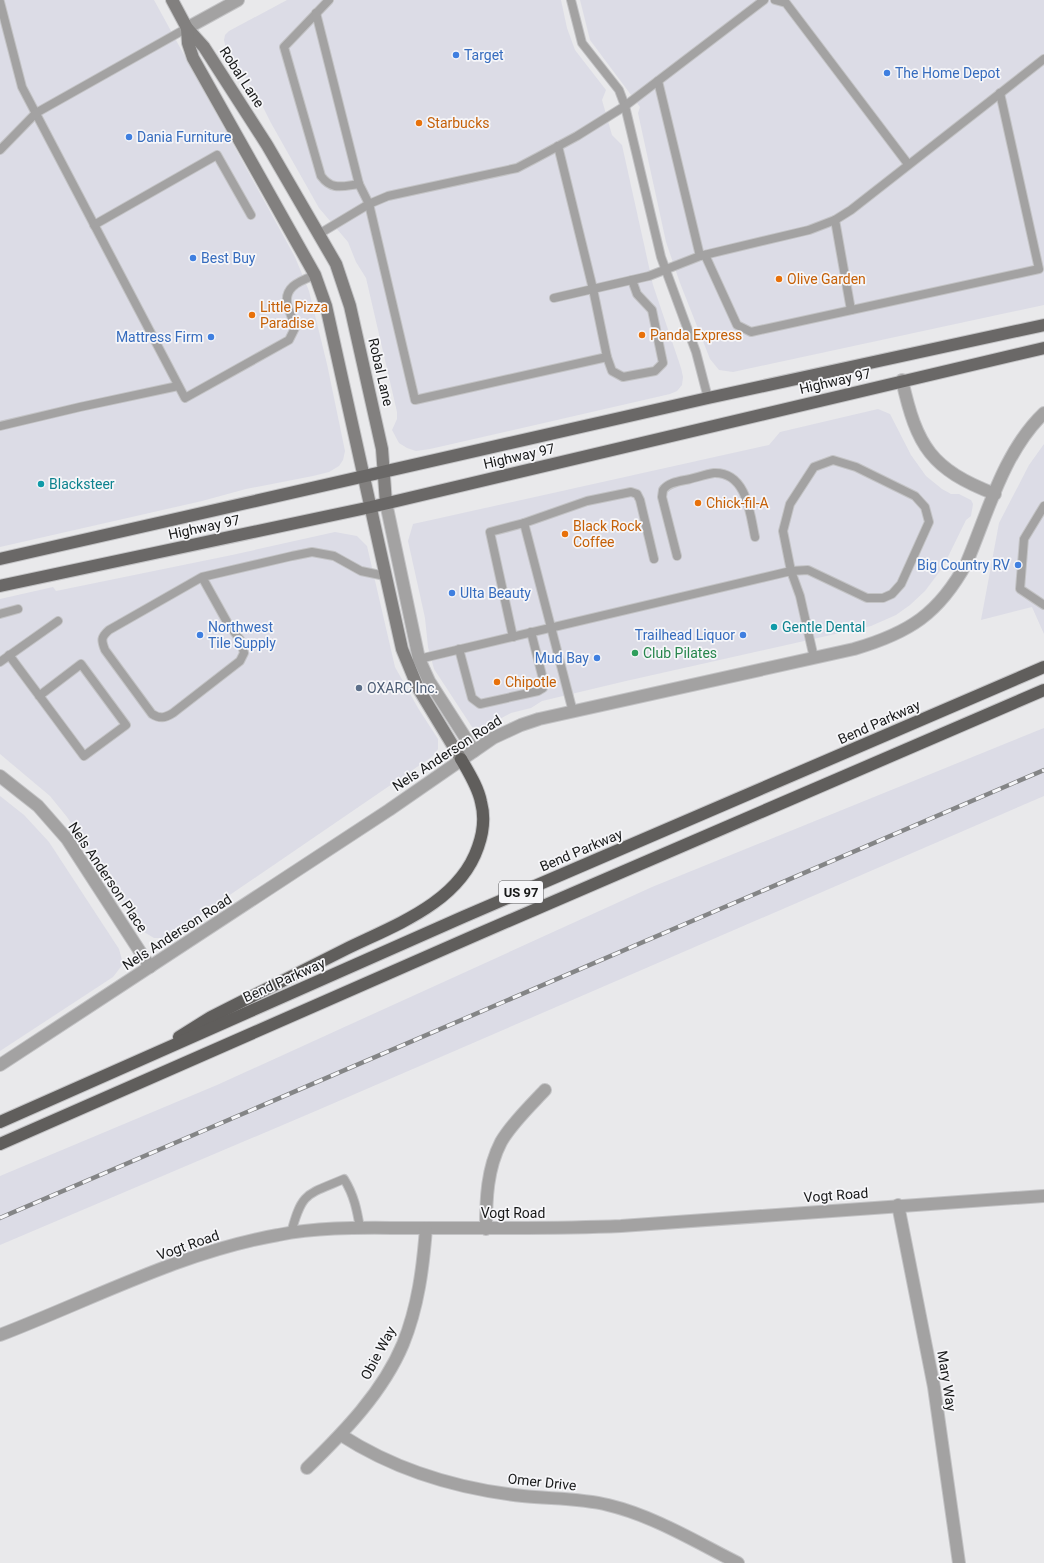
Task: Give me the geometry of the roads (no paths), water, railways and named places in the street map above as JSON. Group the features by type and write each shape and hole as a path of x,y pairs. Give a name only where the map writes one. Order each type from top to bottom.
{"highway":[{"name":"Bend Parkway","path":"0,1122 143,1060 463,917 1044,667"},
{"name":"US 97","path":"0,1144 476,935 1044,690"},
{"path":"143,1060 211,1016 413,916 446,894 468,869 476,855 482,832 483,812 481,802 473,780 461,759"}],"main road":[{"name":"Robal Lane","path":"172,0 187,28 208,53 268,145 336,264 350,306 382,448 386,503"},
{"name":"Robal Lane","path":"187,28 188,43 193,58 315,275 326,306 402,649 411,675 461,759"},
{"name":"Highway 97","path":"0,559 708,398 1044,325"},
{"name":"Highway 97","path":"0,586 371,507 902,380 1044,348"}],"street":[{"path":"187,28 238,0"},
{"path":"902,380 913,423 930,454 944,468 956,477 995,494"},
{"name":"Nels Anderson Road","path":"0,1065 389,810 499,734 521,725 574,712 814,658 885,640 904,631 936,605 959,577 967,562 1012,455 1030,426 1044,413"},
{"name":"Robal Lane","path":"386,503 419,659 429,681 474,750"},
{"name":"Nels Anderson Place","path":"0,776 38,806 67,839 150,967"},
{"path":"486,1228 486,1193 492,1167 502,1141 545,1090"},
{"name":"Vogt Road","path":"0,1335 168,1267 225,1247 291,1233 360,1228 565,1228 629,1226 898,1205 1044,1196"},
{"name":"Mary Way","path":"898,1205 934,1387 959,1563"},
{"name":"Obie Way","path":"307,1468 341,1435 373,1395 403,1344 423,1273 426,1228"},
{"name":"Omer Drive","path":"341,1435 364,1450 439,1480 483,1491 607,1504 641,1514 738,1563"}],"lane":[{"path":"329,0 284,47 321,176 327,184 338,187 360,184"},
{"path":"572,0 582,43 619,90 625,106 665,269 696,352 708,398"},
{"path":"319,234 370,204 388,196 516,168 558,146 625,106 764,0"},
{"path":"775,0 786,3 908,164"},
{"path":"0,2 22,87 185,398 289,340 295,328 287,304 288,292 296,282 315,275"},
{"path":"316,14 360,184 370,204 415,400 606,357"},
{"path":"0,150 36,113 187,28"},
{"path":"554,298 649,276 703,255 809,230 835,220 852,210 908,164 1044,59"},
{"path":"658,81 703,255 737,325 743,330 751,332 1039,269 1000,93"},
{"path":"558,146 593,289 606,357 612,370 623,376 655,371 663,363 652,310 637,294 632,280"},
{"path":"94,225 217,156 251,215"},
{"path":"835,220 852,310"},
{"path":"0,426 178,386"},
{"path":"419,659 791,571 808,570 867,598 883,598 892,594 901,584 928,522 925,507 915,496 856,467 833,460 814,466 790,504 783,531 791,571 800,596 814,658"},
{"path":"677,556 662,497 663,490 671,484 714,473 730,477 741,487 747,500 755,537"},
{"path":"513,636 490,532 524,523 587,501 631,492 636,494 640,500 654,559"},
{"path":"1044,506 1024,539 1020,589 1044,605"},
{"path":"524,523 574,712"},
{"path":"202,577 227,622 241,641 244,653 240,661 173,713 165,718 157,717 152,714 105,650 101,641 102,636 109,630 202,577 312,552 334,556 361,571 385,576"},
{"path":"0,614 18,609"},
{"path":"0,662 58,621"},
{"path":"459,649 472,698 480,704 538,691 543,688 544,683 531,632"},
{"path":"9,655 39,696 84,756 126,725 80,664 39,696"},
{"path":"291,1233 296,1213 303,1199 315,1190 344,1179 352,1192 358,1212 360,1228"}],"railway":[{"path":"0,1218 1044,770"}],"place":[{"name":"Target","path":"456,55"},
{"name":"The Home Depot","path":"887,73"},
{"name":"Starbucks","path":"419,123"},
{"name":"Dania Furniture","path":"129,137"},
{"name":"Best Buy","path":"193,258"},
{"name":"Olive Garden","path":"779,279"},
{"name":"Little Pizza Paradise","path":"252,315"},
{"name":"Panda Express","path":"642,335"},
{"name":"Mattress Firm","path":"211,337"},
{"name":"Blacksteer","path":"41,484"},
{"name":"Chick-fil-A","path":"698,503"},
{"name":"Black Rock Coffee","path":"565,534"},
{"name":"Big Country RV","path":"1018,565"},
{"name":"Ulta Beauty","path":"452,593"},
{"name":"Gentle Dental","path":"774,627"},
{"name":"Northwest Tile Supply","path":"200,635"},
{"name":"Trailhead Liquor","path":"743,635"},
{"name":"Club Pilates","path":"635,653"},
{"name":"Mud Bay","path":"597,658"},
{"name":"Chipotle","path":"497,682"},
{"name":"OXARC Inc.","path":"359,688"}]}
